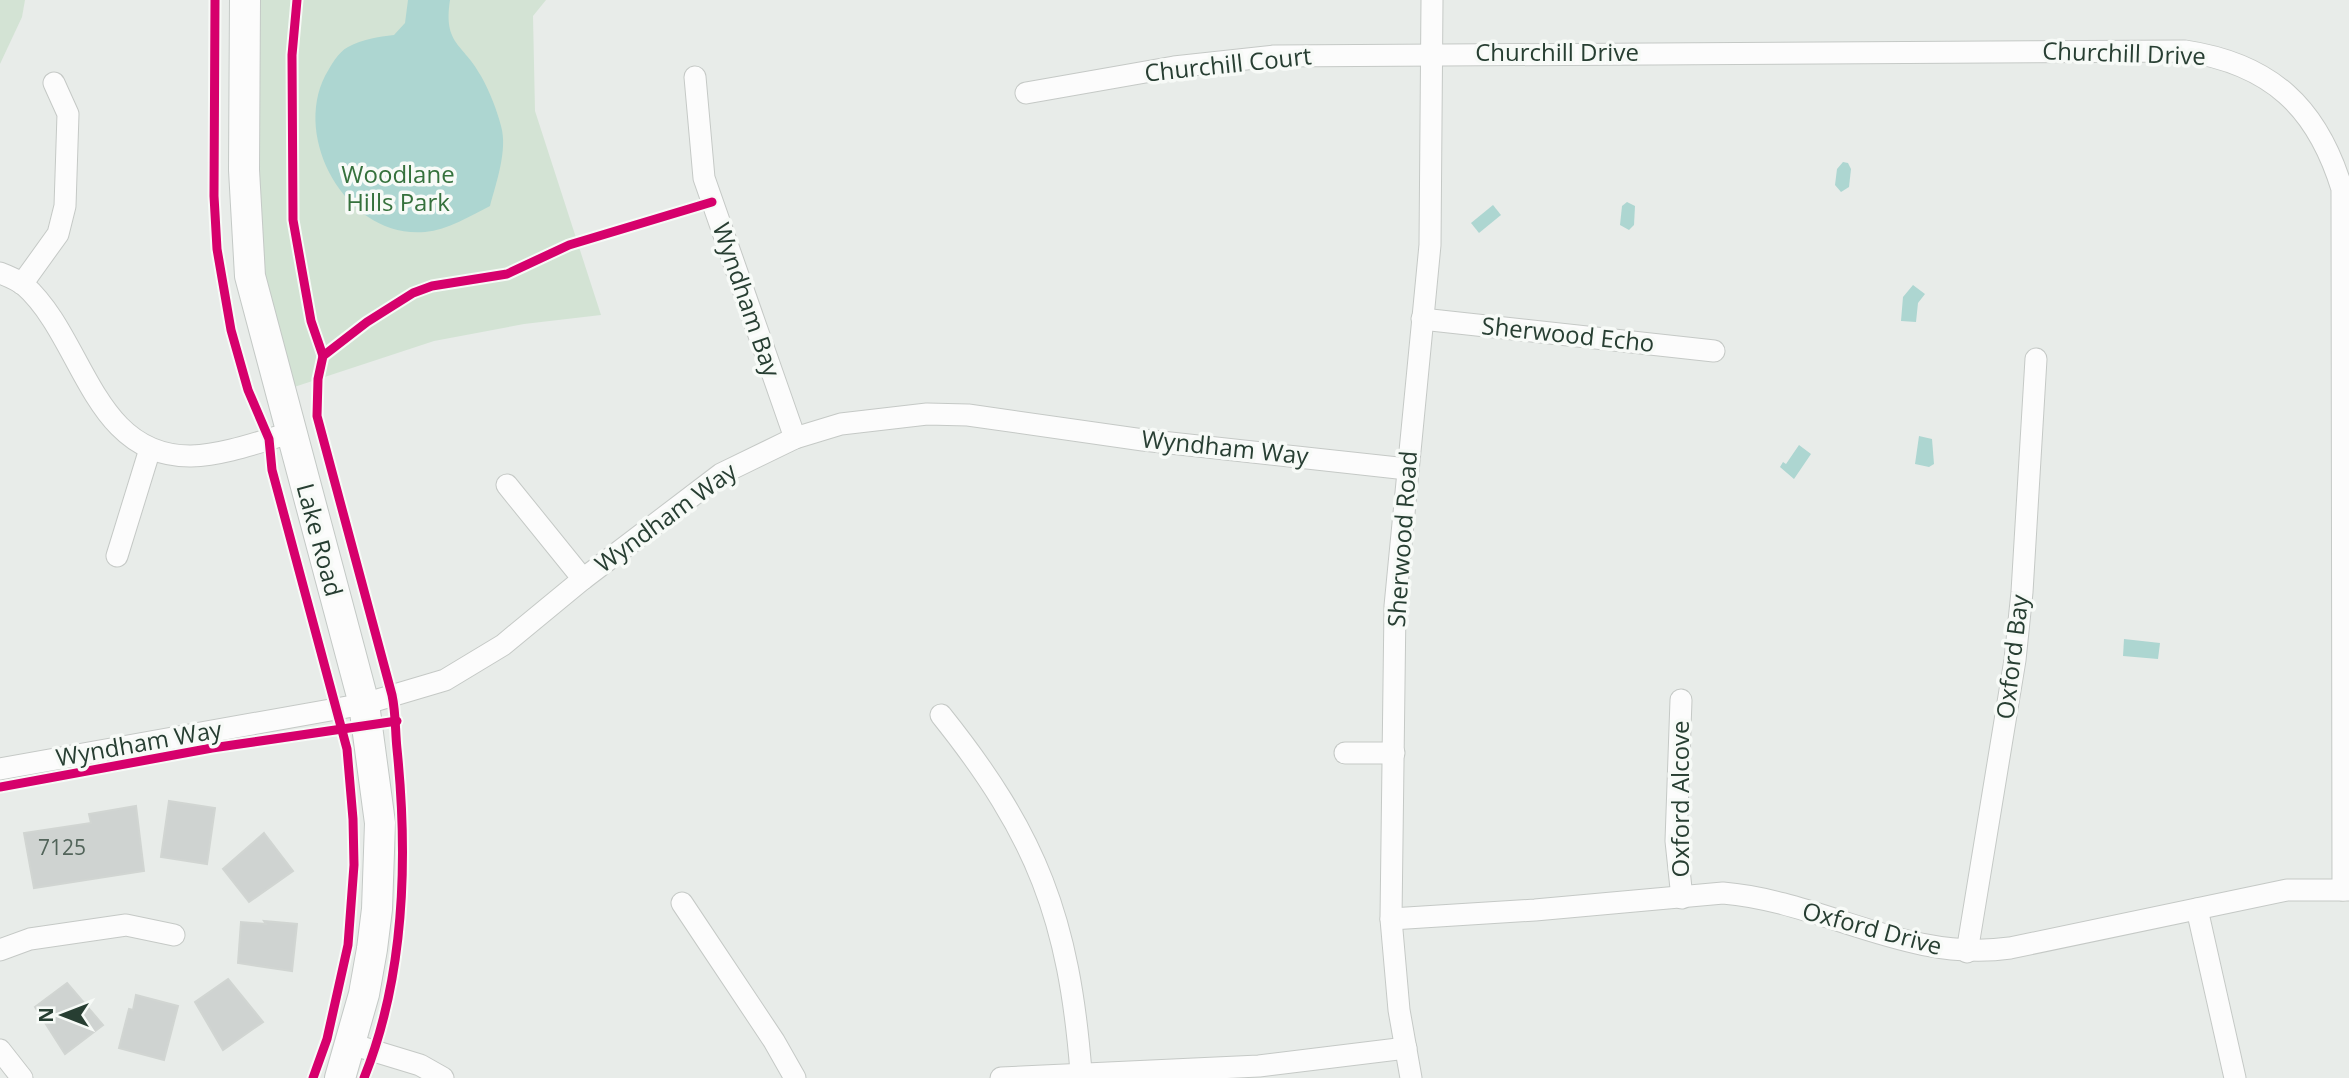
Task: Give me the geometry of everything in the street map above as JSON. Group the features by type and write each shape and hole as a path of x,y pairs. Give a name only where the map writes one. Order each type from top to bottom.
{"street":[{"name":"Lake Road","path":"245,0 244,170 250,276 364,704 376,778 380,863 372,949 351,1044 340,1078"},
{"name":"Sherwood Road","path":"1411,1078 1391,919 1397,570 1432,196 1432,0"},
{"name":"Churchill Drive","path":"1432,53 2185,51 2233,61 2284,92 2305,112 2321,135 2342,189 2346,890"},
{"name":"Churchill Court","path":"1026,93 1215,61 1274,56 1432,53"},
{"name":"Wyndham Bay","path":"695,77 704,178 795,438"},
{"path":"22,284 58,234 65,206 68,114 54,83"},
{"path":"0,273 22,284 48,311 103,410 126,434 150,449 190,456 290,433"},
{"name":"Sherwood Echo","path":"1422,319 1714,351"},
{"name":"Oxford Bay","path":"1967,953 2015,660 2022,592 2036,359"},
{"name":"Wyndham Way","path":"0,769 364,704 445,680 477,664 721,474 795,438 841,424 886,417 968,415 1143,440 1407,469"},
{"path":"117,556 150,449"},
{"path":"507,485 583,579"},
{"name":"Oxford Alcove","path":"1681,700 1676,841 1682,898"},
{"path":"941,715 1004,800 1029,845 1045,884 1060,929 1071,981 1081,1072"},
{"path":"1345,753 1394,753"},
{"name":"Oxford Drive","path":"1391,919 1723,893 1753,896 1916,945 1967,953 2010,948 2287,890 2346,890"},
{"path":"682,903 774,1041 794,1078"},
{"path":"2197,909 2235,1078"},
{"path":"0,950 30,939 125,925 174,935"},
{"path":"351,1044 420,1065 443,1078"},
{"path":"1001,1078 1081,1072 1295,1064 1406,1048"},
{"path":"0,1050 22,1078"}],"green space":[{"path":"0,0 25,0 22,17 0,64"},
{"name":"Woodlane Hills Park","path":"245,0 546,0 533,16 535,111 601,315 524,324 434,341 279,392 262,327"}],"water":[{"path":"408,0 450,0 449,26 452,35 484,82 503,135 500,166 490,206 450,226 425,232 398,230 373,220 351,203 334,181 322,156 316,129 317,102 325,76 335,60 344,49 354,44 394,35 405,23"},
{"path":"1843,162 1848,163 1851,169 1849,187 1841,192 1835,185 1837,169"},
{"path":"1627,202 1635,206 1634,225 1629,230 1620,225 1622,206"},
{"path":"1493,205 1501,215 1479,233 1471,223"},
{"path":"1913,285 1925,294 1918,303 1916,322 1901,321 1903,297"},
{"path":"1919,436 1932,439 1934,464 1929,467 1915,464"},
{"path":"1799,445 1811,454 1794,479 1780,467 1783,462 1786,464"},
{"path":"2124,639 2160,643 2158,659 2123,656"}],"building":[{"path":"169,801 215,808 207,864 161,857"},
{"path":"136,806 144,871 34,888 24,833 91,823 89,814"},
{"path":"264,833 293,871 249,902 223,869"},
{"path":"264,921 297,924 292,971 238,963 241,922 266,924"},
{"path":"228,979 263,1022 223,1050 195,1002"},
{"path":"67,983 103,1025 65,1054 35,1007"},
{"path":"136,995 178,1006 164,1060 119,1048 129,1009 133,1010"}],"cycle path":[{"path":"215,0 214,196 217,249 231,330 248,390 269,439 272,470 347,749 354,865 348,945 327,1039 313,1078"},
{"path":"297,0 292,55 293,220 311,321 323,356"},
{"path":"364,1078 378,1039 395,958 402,874 400,790 392,695 317,416 318,379 323,356 367,322 413,293 432,286 507,274 569,245 712,202"},
{"path":"0,787 212,748 397,721"}]}
